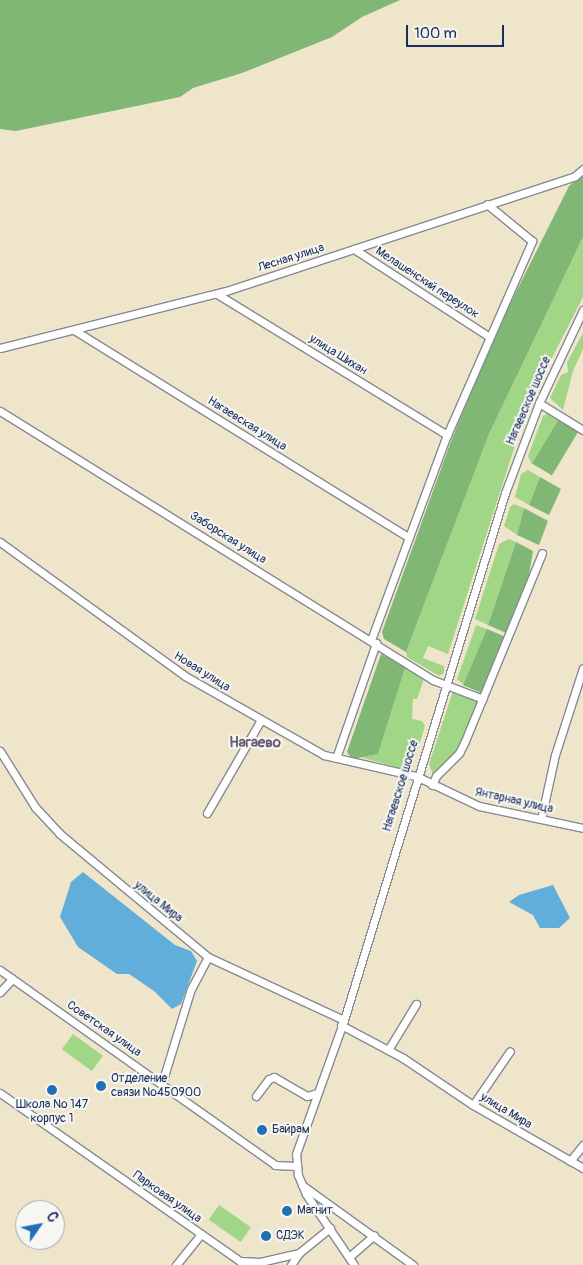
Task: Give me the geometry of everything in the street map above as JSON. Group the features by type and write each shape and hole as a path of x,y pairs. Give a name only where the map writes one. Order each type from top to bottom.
{"street":[{"name":"Лесная улица","path":"0,348 217,294 575,176 583,169"},
{"path":"336,758 408,537 488,336 532,241 487,204"},
{"name":"Мелашенский переулок","path":"354,250 488,336"},
{"name":"улица Шихан","path":"217,294 447,435"},
{"name":"Нагаевское шоссе","path":"354,1265 301,1184 296,1166 296,1154 342,1022 416,776 505,493 538,403 583,310"},
{"name":"Нагаевская улица","path":"74,330 408,537"},
{"path":"538,403 583,430"},
{"name":"Заборская улица","path":"0,411 433,680 483,699"},
{"name":"Новая улица","path":"0,542 178,671 324,755 416,776"},
{"path":"432,785 436,776 459,753 542,553"},
{"path":"541,820 555,754 583,668"},
{"path":"207,813 262,720"},
{"name":"улица Мира","path":"0,751 34,807 60,834 208,957 342,1022 473,1105 583,1168"},
{"name":"Янтарная улица","path":"416,776 479,806 583,828"},
{"path":"162,1084 191,989 208,957"},
{"name":"Советская улица","path":"0,970 275,1165 296,1166"},
{"path":"0,992 12,979"},
{"path":"388,1050 416,1004"},
{"path":"473,1105 510,1051"},
{"path":"256,1096 269,1079 274,1077 307,1096 317,1093"},
{"name":"Парковая улица","path":"0,1093 240,1261 260,1262 299,1253 330,1228"},
{"path":"570,1161 583,1145"},
{"path":"301,1184 374,1234 413,1265"},
{"path":"176,1265 201,1234"},
{"path":"349,1257 374,1234"},
{"path":"291,1265 299,1253"}],"green space":[{"path":"0,0 400,0 362,17 332,37 242,73 193,88 180,97 16,131 0,129"},
{"path":"583,175 583,237 489,434 406,652 384,639 382,632 450,444 492,340 569,186"},
{"path":"583,237 583,297 528,405 448,654 428,646 423,658 444,666 444,673 439,676 407,657 406,652 489,434"},
{"path":"583,333 583,349 573,371 563,410 550,398 561,375 568,372 567,362"},
{"path":"549,412 559,419 538,467 531,463 528,456 543,416"},
{"path":"559,419 579,431 552,475 532,464"},
{"path":"528,470 540,477 529,505 515,497 521,474"},
{"path":"540,477 561,489 549,515 529,505"},
{"path":"514,504 524,508 517,535 504,526 510,507"},
{"path":"524,508 548,521 539,545 517,535"},
{"path":"509,539 516,542 488,625 475,619 499,544"},
{"path":"516,542 533,551 529,575 506,633 488,625"},
{"path":"476,625 487,629 465,686 457,679"},
{"path":"487,629 506,637 482,693 463,685"},
{"path":"381,654 406,665 378,754 352,759 347,752"},
{"path":"406,665 424,679 417,699 413,699 412,719 422,721 425,726 411,771 360,757 378,754"},
{"path":"454,688 479,700 456,753 433,775 429,764"},
{"path":"73,1034 103,1056 92,1071 62,1049"},
{"path":"219,1205 251,1227 241,1242 209,1220"}],"water":[{"path":"83,872 175,945 191,951 197,961 181,1004 172,1009 154,991 129,974 117,974 78,947 60,917 71,882"},
{"path":"553,885 570,918 559,928 540,928 533,915 509,902 519,895"}],"place":[{"name":"Отделение связи №450900","path":"101,1086"},
{"name":"Школа № 147 корпус 1","path":"52,1090"},
{"name":"Байрам","path":"262,1130"},
{"name":"Магнит","path":"287,1211"},
{"name":"СДЭК","path":"266,1236"}],"district":[{"name":"Нагаево","path":"255,743"}]}
